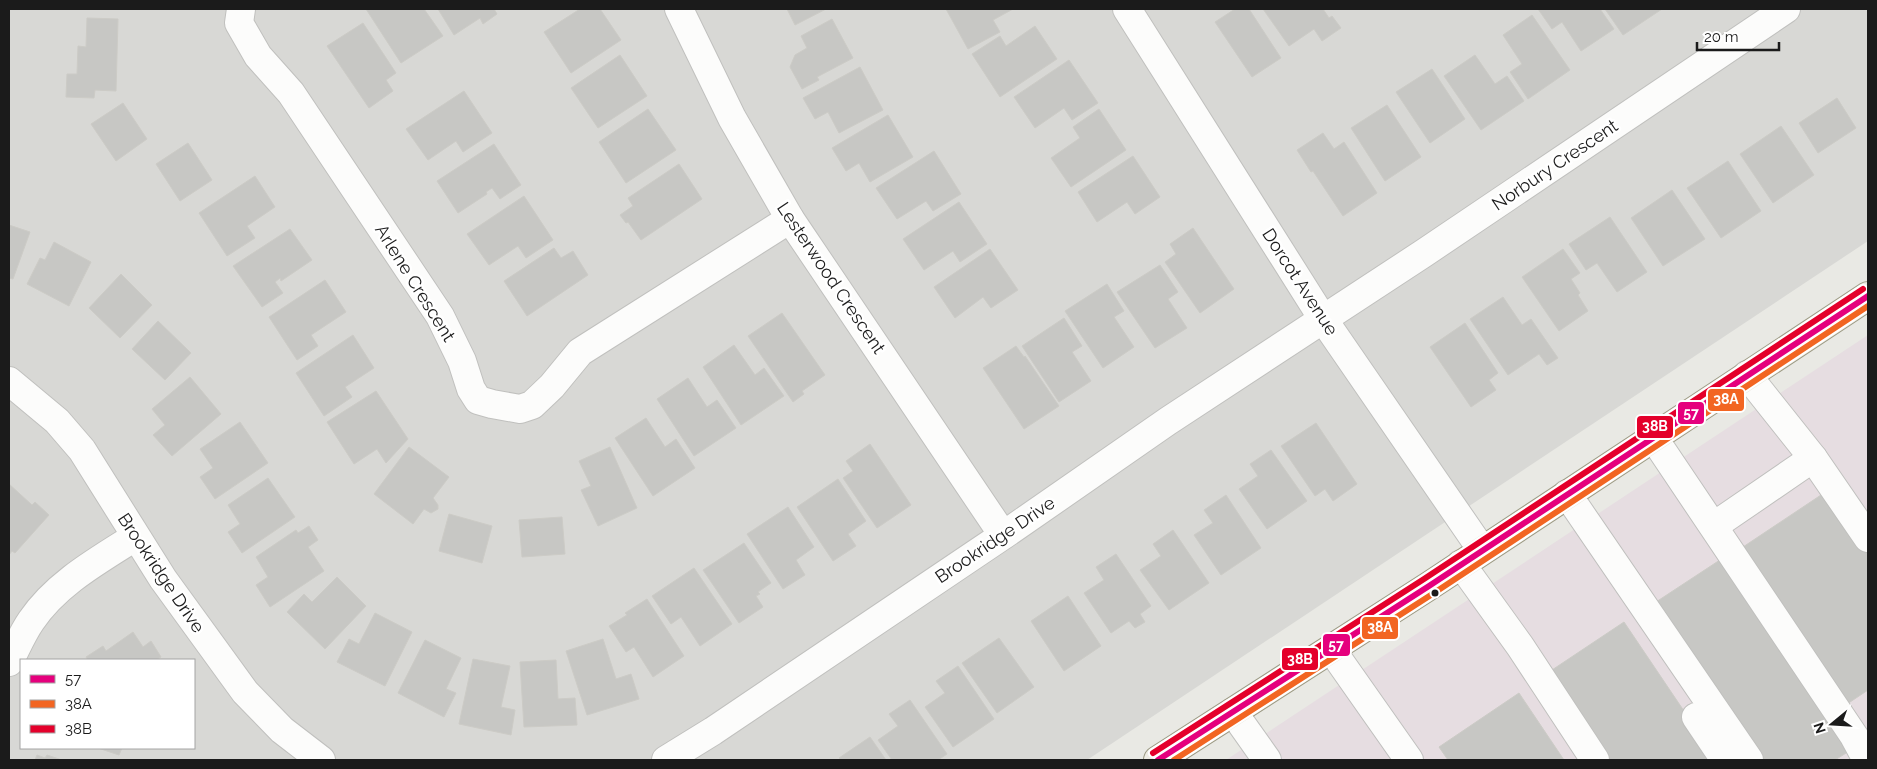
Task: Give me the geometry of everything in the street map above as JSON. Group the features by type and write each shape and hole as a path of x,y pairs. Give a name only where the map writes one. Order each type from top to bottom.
{"main road":[{"path":"1158,760 1472,557 1868,296"}],"street":[{"name":"Arlene Crescent","path":"240,9 239,23 258,56 291,93 440,316 462,362 470,389 478,400 520,409 532,406 552,386 580,352 790,219"},
{"name":"Lesterwood Crescent","path":"678,9 732,118 790,219 1003,535"},
{"name":"Dorcot Avenue","path":"1127,9 1472,557 1520,646 1595,760"},
{"name":"Norbury Crescent","path":"1323,319 1786,9"},
{"name":"Brookridge Drive","path":"666,760 722,725 1168,421 1323,319"},
{"path":"1747,375 1812,458 1868,538"},
{"name":"Brookridge Drive","path":"9,380 57,421 82,450 163,579 245,692 282,730 321,760"},
{"path":"1653,437 1849,728 1866,760"},
{"path":"1724,520 1812,458"},
{"path":"1560,499 1625,610 1725,760"},
{"path":"1560,499 1748,760"},
{"path":"9,662 30,622 60,589 98,560 135,537"},
{"path":"1331,649 1409,760"},
{"path":"1233,712 1267,760"}],"shaded area":[{"path":"9,9 1868,9 1868,241 1087,760 9,760"},
{"path":"1868,335 1868,760 1226,760"}],"building":[{"path":"366,9 424,9 443,36 401,63"},
{"path":"438,9 494,9 497,14 483,24 480,18 454,35"},
{"path":"580,9 600,9 621,40 571,73 544,32"},
{"path":"787,9 826,9 795,25"},
{"path":"946,9 1013,9 993,20 1000,32 968,49"},
{"path":"1235,9 1249,9 1281,58 1252,77 1215,22"},
{"path":"1263,9 1323,9 1329,18 1332,16 1341,28 1322,41 1314,29 1289,46"},
{"path":"1538,9 1600,9 1614,29 1581,51 1562,22 1552,29"},
{"path":"1605,9 1662,9 1623,35"},
{"path":"1532,15 1570,70 1528,99 1510,72 1522,64 1503,35"},
{"path":"87,18 118,19 116,91 95,90 94,98 66,97 67,74 77,74 78,46 86,47"},
{"path":"832,19 853,58 817,77 819,80 802,89 790,67 795,55 807,48 801,36"},
{"path":"363,23 396,73 386,80 393,91 369,108 327,46"},
{"path":"1035,26 1057,59 1000,97 972,54 1000,36 1006,46"},
{"path":"620,55 647,96 598,128 571,88"},
{"path":"1475,55 1495,84 1507,76 1524,101 1481,130 1444,76"},
{"path":"1069,60 1098,103 1072,120 1064,108 1035,128 1014,97"},
{"path":"860,67 883,110 839,133 828,112 815,119 803,98"},
{"path":"1432,69 1465,119 1430,143 1396,92"},
{"path":"464,91 492,133 463,152 456,141 428,160 406,129"},
{"path":"1837,98 1856,128 1818,153 1799,123"},
{"path":"123,103 147,139 116,161 91,124"},
{"path":"1387,105 1421,157 1385,181 1351,128"},
{"path":"648,109 676,150 626,183 599,142"},
{"path":"1099,109 1126,150 1071,187 1051,158 1080,138 1073,127"},
{"path":"888,115 913,157 870,182 859,163 846,171 832,148"},
{"path":"1781,126 1814,175 1773,203 1740,154"},
{"path":"1323,133 1334,149 1344,142 1377,193 1343,216 1297,150"},
{"path":"188,143 212,180 180,201 156,164"},
{"path":"494,144 521,185 500,199 492,188 486,192 487,194 458,213 437,181"},
{"path":"934,151 961,194 933,211 926,201 897,219 876,188"},
{"path":"1133,156 1160,197 1135,214 1127,202 1097,222 1078,192"},
{"path":"1728,161 1761,211 1721,238 1687,188"},
{"path":"679,164 702,199 641,240 628,222 626,223 620,215 633,206 628,198"},
{"path":"255,176 275,207 247,226 255,238 227,256 199,213"},
{"path":"1672,190 1705,239 1663,266 1631,218"},
{"path":"524,196 553,240 526,258 518,246 489,265 467,234"},
{"path":"959,202 987,244 960,262 953,251 924,270 903,239"},
{"path":"1610,217 1647,272 1617,292 1597,263 1586,270 1569,244"},
{"path":"9,225 30,232 13,279 9,278"},
{"path":"1193,228 1234,289 1200,313 1165,262 1176,254 1170,244"},
{"path":"290,229 312,260 281,281 280,278 275,282 283,293 262,307 233,266"},
{"path":"54,242 91,262 69,306 27,284 40,258 45,260"},
{"path":"554,248 561,258 573,251 588,275 527,316 504,281"},
{"path":"990,249 1018,290 991,308 983,297 955,318 934,287"},
{"path":"1563,249 1580,273 1571,279 1588,311 1559,331 1522,277"},
{"path":"1160,265 1178,292 1168,299 1187,328 1155,348 1117,292"},
{"path":"121,274 152,305 120,338 89,308"},
{"path":"325,280 346,312 311,335 318,346 297,360 269,317"},
{"path":"1107,284 1124,311 1114,317 1134,347 1103,368 1065,311"},
{"path":"1503,297 1522,325 1531,319 1558,358 1547,365 1539,354 1508,375 1470,319"},
{"path":"782,313 825,375 802,391 804,394 793,402 748,336"},
{"path":"1064,318 1082,346 1072,352 1091,381 1059,402 1022,346"},
{"path":"158,321 191,353 165,380 132,349"},
{"path":"1465,323 1498,373 1489,380 1496,390 1471,407 1430,347"},
{"path":"353,335 374,368 345,387 352,397 324,416 296,373"},
{"path":"734,345 755,375 764,368 784,396 741,425 703,367"},
{"path":"1016,346 1059,406 1024,429 983,368"},
{"path":"190,377 221,414 172,456 153,435 165,425 152,409"},
{"path":"688,378 707,407 717,400 736,428 694,456 657,399"},
{"path":"376,391 408,439 386,463 377,449 354,464 327,422"},
{"path":"646,418 665,447 676,439 695,468 653,496 615,438"},
{"path":"240,422 268,463 215,499 200,477 213,468 200,449"},
{"path":"1316,423 1357,484 1333,501 1325,489 1315,496 1281,446"},
{"path":"870,444 911,505 877,528 843,478 853,471 846,461"},
{"path":"409,447 449,477 433,498 438,505 438,509 431,513 424,509 413,524 374,494"},
{"path":"610,447 637,508 598,526 581,490 591,486 579,461"},
{"path":"1271,450 1307,501 1267,529 1239,489 1258,476 1250,464"},
{"path":"268,478 295,517 242,553 228,532 240,524 228,505"},
{"path":"838,479 866,521 848,534 856,546 833,561 797,507"},
{"path":"9,484 32,505 35,502 49,515 15,553 12,551 9,555"},
{"path":"1827,491 1868,553 1868,690 1847,704 1743,547"},
{"path":"1226,495 1261,548 1221,575 1194,535 1213,523 1204,510"},
{"path":"788,507 814,547 796,560 805,575 783,589 747,534"},
{"path":"449,514 492,526 482,563 439,551"},
{"path":"562,517 565,554 522,557 519,520"},
{"path":"309,526 318,540 308,547 324,571 270,607 256,585 268,577 256,557 296,530 298,533"},
{"path":"1173,530 1209,583 1169,610 1140,570 1161,556 1153,544"},
{"path":"744,543 771,583 758,592 760,594 756,596 763,607 739,623 703,570"},
{"path":"1116,554 1151,606 1140,614 1145,622 1135,628 1129,621 1111,633 1084,593 1104,580 1096,567"},
{"path":"1726,556 1854,748 1835,760 1762,760 1656,602"},
{"path":"694,568 732,624 700,646 681,617 671,624 652,596"},
{"path":"337,577 366,606 325,649 287,612 304,594 312,602"},
{"path":"1068,596 1101,646 1064,671 1031,621"},
{"path":"647,599 684,656 653,677 634,647 626,652 609,626"},
{"path":"375,613 412,632 385,686 337,662 349,639 359,644"},
{"path":"1624,622 1717,760 1609,760 1549,672"},
{"path":"133,632 143,647 151,641 161,657 158,659 87,659 86,657 103,646 106,651"},
{"path":"999,638 1034,687 997,713 962,663"},
{"path":"603,639 616,679 631,674 639,699 587,715 566,651"},
{"path":"425,640 461,658 446,689 456,693 444,717 398,693"},
{"path":"473,659 510,666 501,707 515,710 511,735 459,724"},
{"path":"556,660 558,699 575,698 577,725 524,727 520,662"},
{"path":"958,666 994,719 953,747 925,707 945,693 936,681"},
{"path":"1519,693 1564,760 1448,760 1439,747"},
{"path":"910,700 947,754 938,760 892,760 878,740 898,726 889,714"},
{"path":"870,737 886,760 841,760 839,758"},
{"path":"101,749 122,749 119,755"},
{"path":"37,755 45,758 47,755 62,760 35,760"}],"transit line":[{"name":"38B","path":"1153,753 1424,579 1863,289"},
{"name":"57","path":"1158,760 1429,586 1868,296"},
{"name":"38A","path":"1174,760 1434,593 1868,306"}]}
